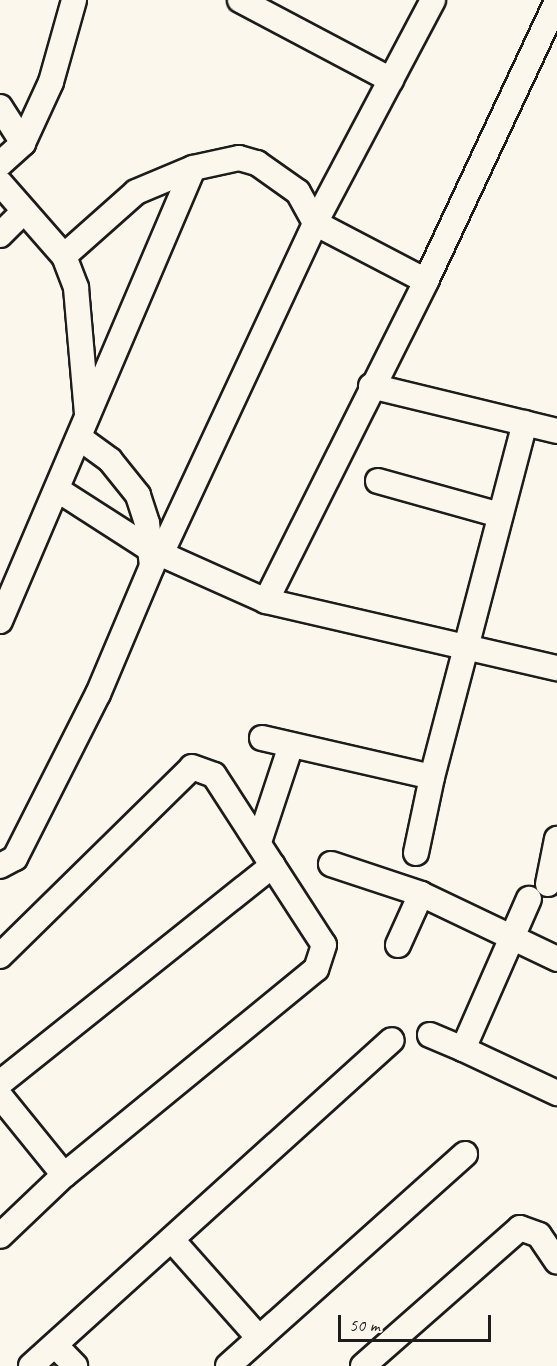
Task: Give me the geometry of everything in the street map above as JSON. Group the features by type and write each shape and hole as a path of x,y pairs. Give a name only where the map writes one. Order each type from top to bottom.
{"street":[{"path":"0,164 23,143 51,82 74,0"},
{"path":"240,0 391,80"},
{"path":"0,866 15,858 98,694 146,586 156,552 315,223 433,0"},
{"path":"266,602 370,386 426,281 557,1"},
{"path":"0,107 23,143"},
{"path":"64,256 136,192 193,168 239,158 257,163 298,192 315,223 426,281"},
{"path":"0,621 84,429 193,168"},
{"path":"0,183 64,256 76,288 84,429 138,495 156,552"},
{"path":"0,235 24,211"},
{"path":"370,386 557,431"},
{"path":"416,853 432,777 525,423"},
{"path":"378,481 501,515"},
{"path":"58,490 156,552 266,602 557,669"},
{"path":"262,738 432,777"},
{"path":"259,842 291,745"},
{"path":"0,956 192,767 214,774 321,935 323,956 316,969 64,1175 0,1236"},
{"path":"548,884 557,840"},
{"path":"331,864 421,894 557,959"},
{"path":"0,1083 273,865"},
{"path":"398,945 421,894"},
{"path":"463,1049 529,899"},
{"path":"430,1035 557,1093"},
{"path":"31,1366 392,1040"},
{"path":"0,1096 64,1175"},
{"path":"228,1366 465,1154"},
{"path":"363,1366 520,1228 539,1235 557,1262"},
{"path":"172,1240 259,1338"},
{"path":"55,1345 75,1366"}]}
